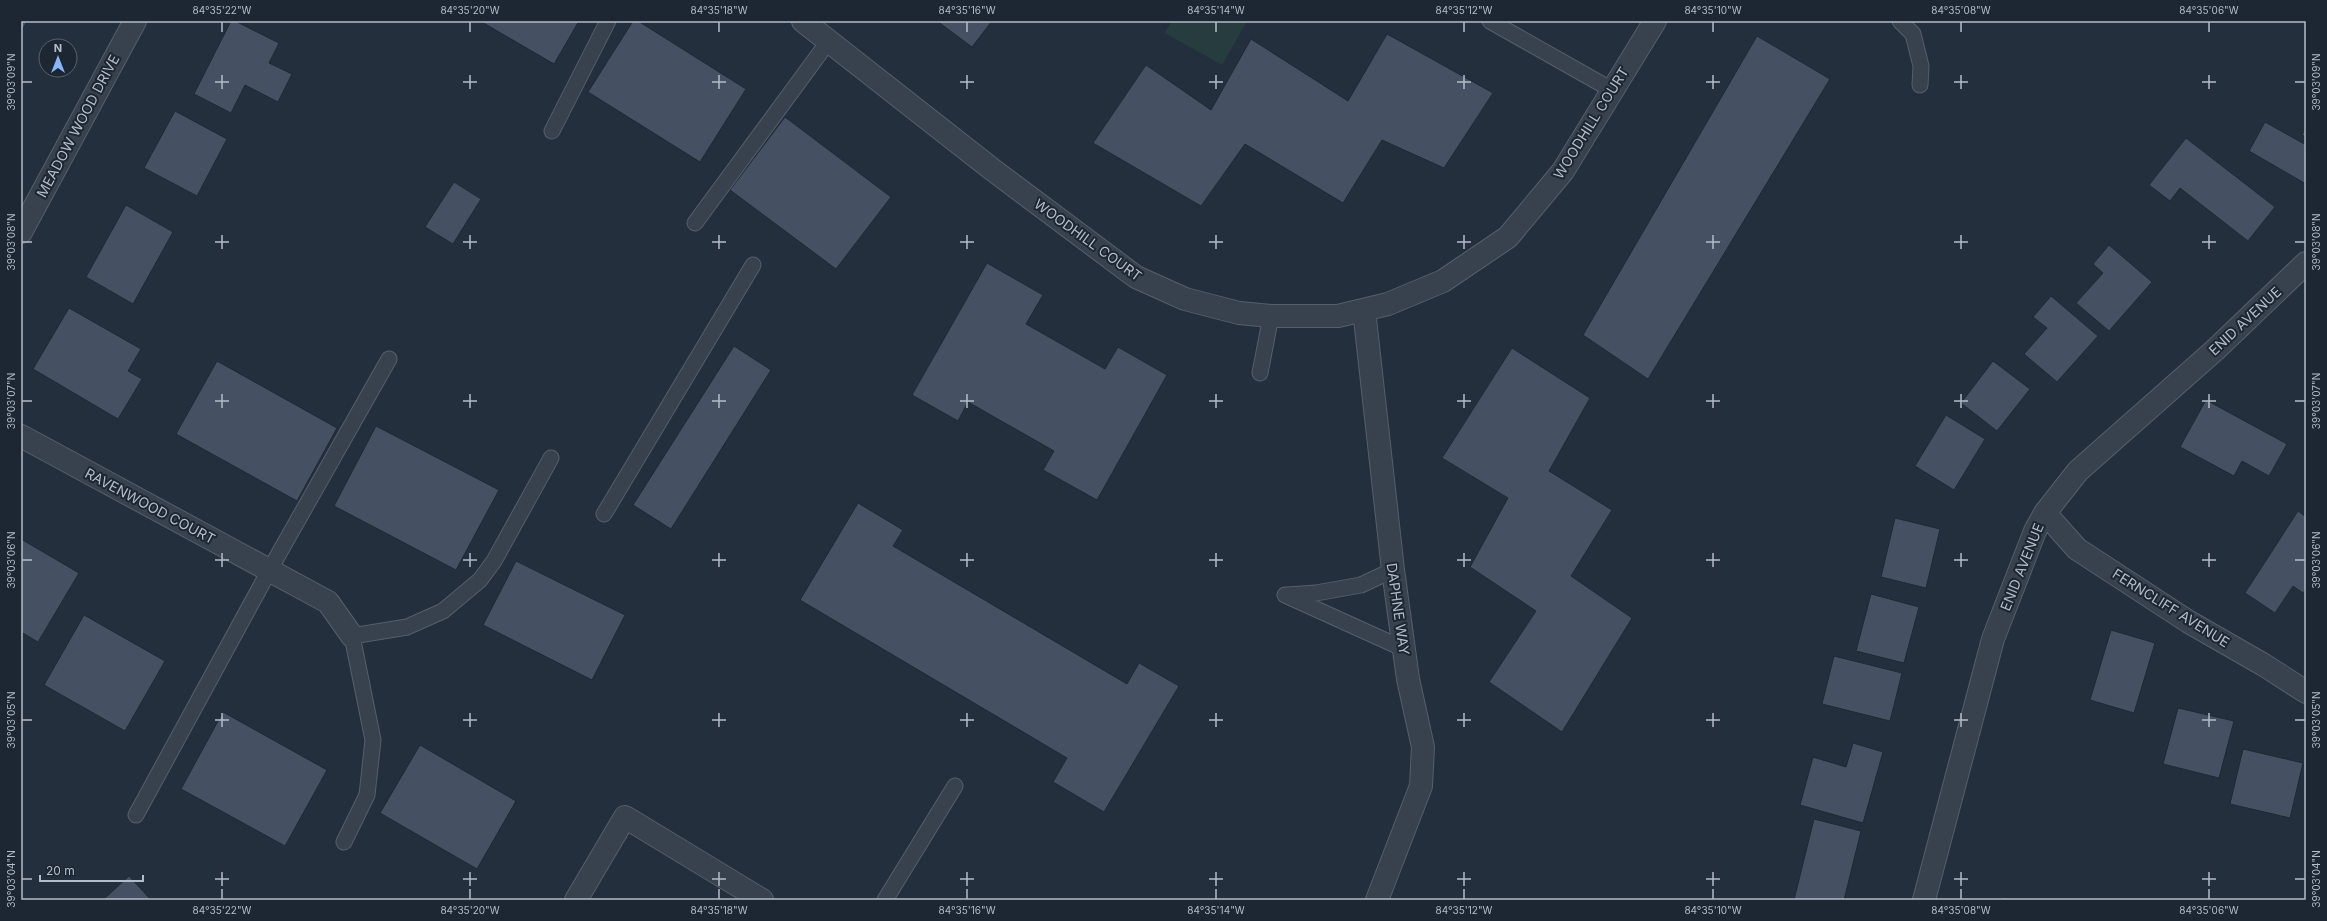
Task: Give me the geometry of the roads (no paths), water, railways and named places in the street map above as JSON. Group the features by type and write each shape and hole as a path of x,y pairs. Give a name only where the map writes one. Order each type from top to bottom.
{"street":[{"name":"MEADOW WOOD DRIVE","path":"21,232 135,21"},
{"name":"WOODHILL COURT","path":"803,21 993,170 1136,277 1185,299 1239,313 1271,316 1338,316 1388,304 1443,281 1508,237 1563,171 1655,21"},
{"name":"ENID AVENUE","path":"1924,900 1994,639 2035,531 2045,513 2078,471 2215,350 2306,264"},
{"name":"DAPHNE WAY","path":"1364,310 1393,570 1408,680 1423,747 1422,786 1377,900"},
{"name":"RAVENWOOD COURT","path":"21,436 328,602 352,636"},
{"name":"FERNCLIFF AVENUE","path":"2045,513 2077,549 2189,622 2264,665 2306,692"},
{"path":"576,900 625,817 762,900"}],"lane":[{"path":"552,131 608,21"},
{"path":"1490,21 1612,90"},
{"path":"1900,21 1913,34 1922,66 1920,85"},
{"path":"695,223 828,42"},
{"path":"604,514 753,265"},
{"path":"1260,373 1271,316"},
{"path":"136,815 269,570 389,360"},
{"path":"344,842 367,795 373,740 352,636 407,627 442,611 480,580 494,561 551,458"},
{"path":"1393,570 1361,585 1316,594 1285,595 1404,648"},
{"path":"884,900 955,786"}]}
